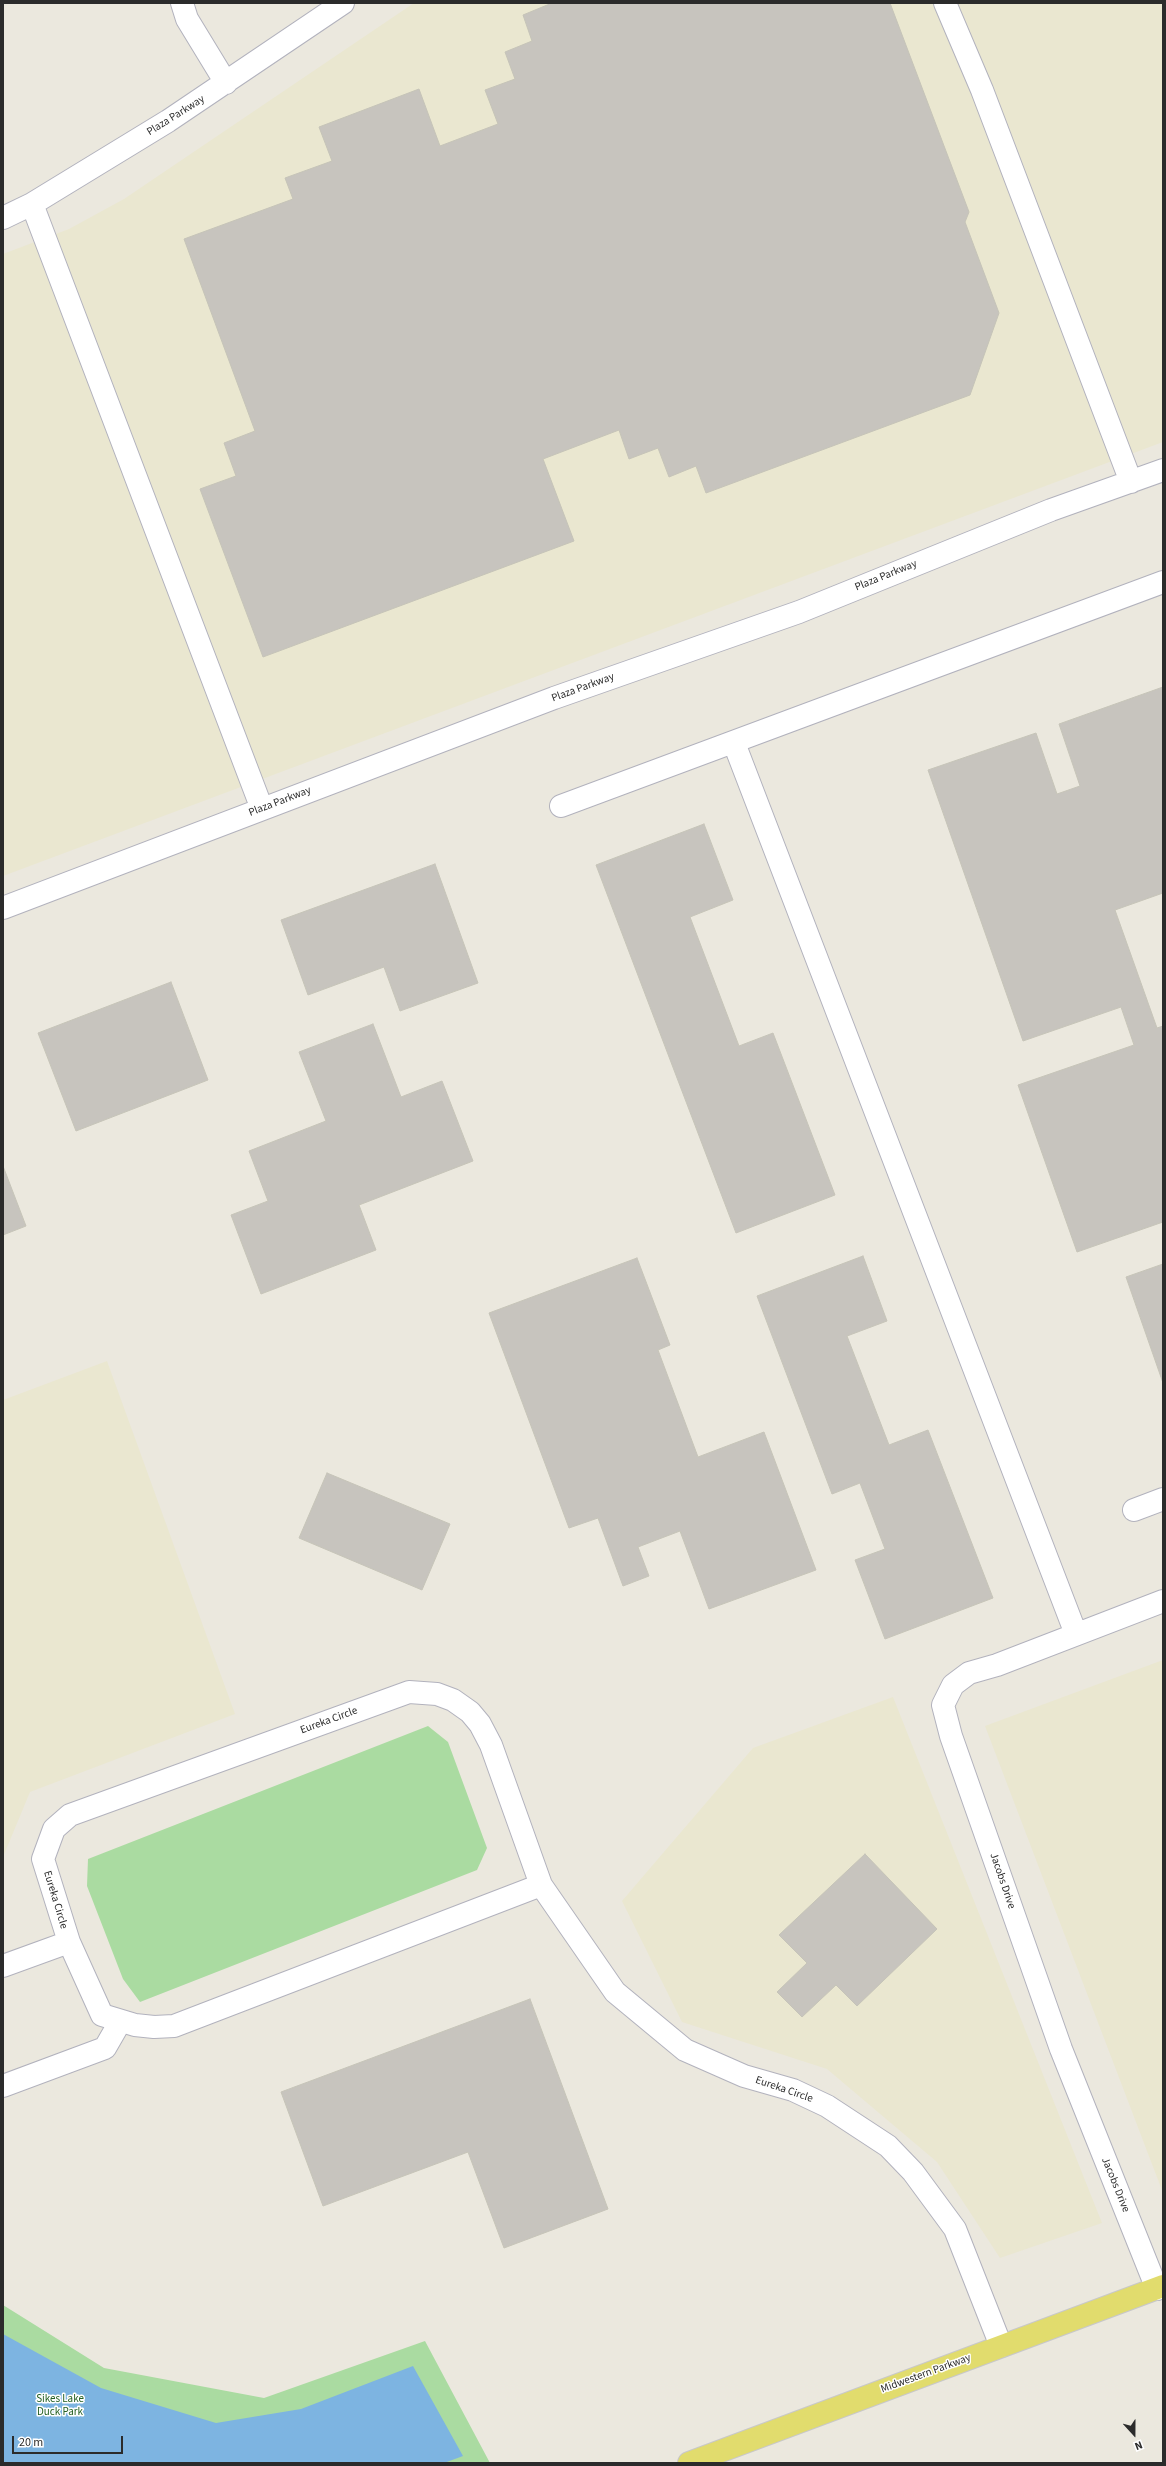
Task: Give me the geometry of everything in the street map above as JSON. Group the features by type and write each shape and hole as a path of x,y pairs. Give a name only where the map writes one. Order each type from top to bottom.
{"main road":[{"name":"Midwestern Parkway","path":"689,2463 1160,2287"}],"street":[{"path":"182,3 187,19 226,83"},
{"name":"Plaza Parkway","path":"3,218 32,204 226,83 343,3"},
{"path":"945,3 982,90 1131,482"},
{"path":"32,204 262,809"},
{"name":"Plaza Parkway","path":"3,908 554,698 799,612 1051,510 1163,470"},
{"path":"561,806 734,743 1163,582"},
{"path":"734,743 1076,1634"},
{"path":"1134,1510 1163,1499"},
{"name":"Jacobs Drive","path":"1160,2287 1062,2049 951,1736 943,1705 953,1685 969,1673 997,1665 1163,1601"},
{"name":"Eureka Circle","path":"541,1885 174,2026 154,2027 120,2022 102,2015 69,1942 43,1859 54,1829 70,1815 408,1692 437,1694 453,1700 470,1712 480,1724 491,1745 541,1885 615,1992 685,2050 744,2076 793,2090 827,2106 888,2146 913,2172 955,2229 1001,2346"},
{"path":"3,1966 69,1942"},
{"path":"3,2086 105,2048 120,2022"}],"shaded area":[{"path":"414,3 1163,3 1163,442 3,876 3,254 69,229 124,199"},
{"path":"107,1361 235,1714 30,1792 3,1857 3,1400"},
{"path":"1163,1660 1163,2193 985,1726"},
{"path":"893,1697 1102,2223 1000,2258 937,2162 827,2069 682,2022 622,1901 753,1748"}],"green space":[{"path":"428,1726 448,1742 487,1848 477,1870 140,2002 123,1979 87,1886 88,1859"},
{"name":"Sikes Lake Duck Park","path":"3,2305 104,2368 264,2398 425,2341 490,2463 3,2463"}],"water":[{"name":"Sikes Lake Duck Park","path":"3,2334 101,2388 216,2423 301,2409 413,2366 463,2456 444,2463 3,2463"}],"building":[{"path":"552,3 890,3 969,212 965,222 999,313 970,395 706,493 696,466 669,477 658,448 629,459 619,430 543,459 574,541 263,657 200,489 236,476 224,443 255,431 184,239 293,199 285,178 332,161 319,127 419,89 440,146 498,124 485,90 515,79 505,52 532,41 523,15"},
{"path":"1163,687 1163,893 1115,910 1157,1028 1163,1026 1163,1222 1077,1252 1018,1085 1134,1045 1121,1007 1023,1041 928,770 1036,733 1057,794 1080,786 1059,724"},
{"path":"704,824 733,900 690,917 739,1046 773,1033 835,1195 736,1233 596,865"},
{"path":"435,864 478,983 400,1011 384,967 308,995 281,920"},
{"path":"171,982 208,1080 76,1131 38,1033"},
{"path":"373,1024 401,1097 442,1081 473,1161 359,1205 376,1250 261,1294 231,1215 268,1201 249,1151 326,1121 299,1052"},
{"path":"3,1166 26,1226 3,1235"},
{"path":"863,1256 887,1321 847,1336 889,1445 928,1430 993,1598 885,1639 855,1560 885,1549 860,1483 832,1494 757,1296"},
{"path":"637,1258 670,1345 658,1350 698,1457 764,1432 816,1570 709,1609 680,1531 638,1547 649,1576 623,1586 598,1518 569,1528 489,1313"},
{"path":"1163,1264 1163,1383 1126,1277"},
{"path":"327,1473 450,1524 422,1590 299,1538"},
{"path":"865,1854 937,1929 857,2006 836,1985 802,2017 777,1992 807,1963 779,1935"},
{"path":"530,1999 608,2209 504,2248 468,2152 323,2206 281,2092"}]}
